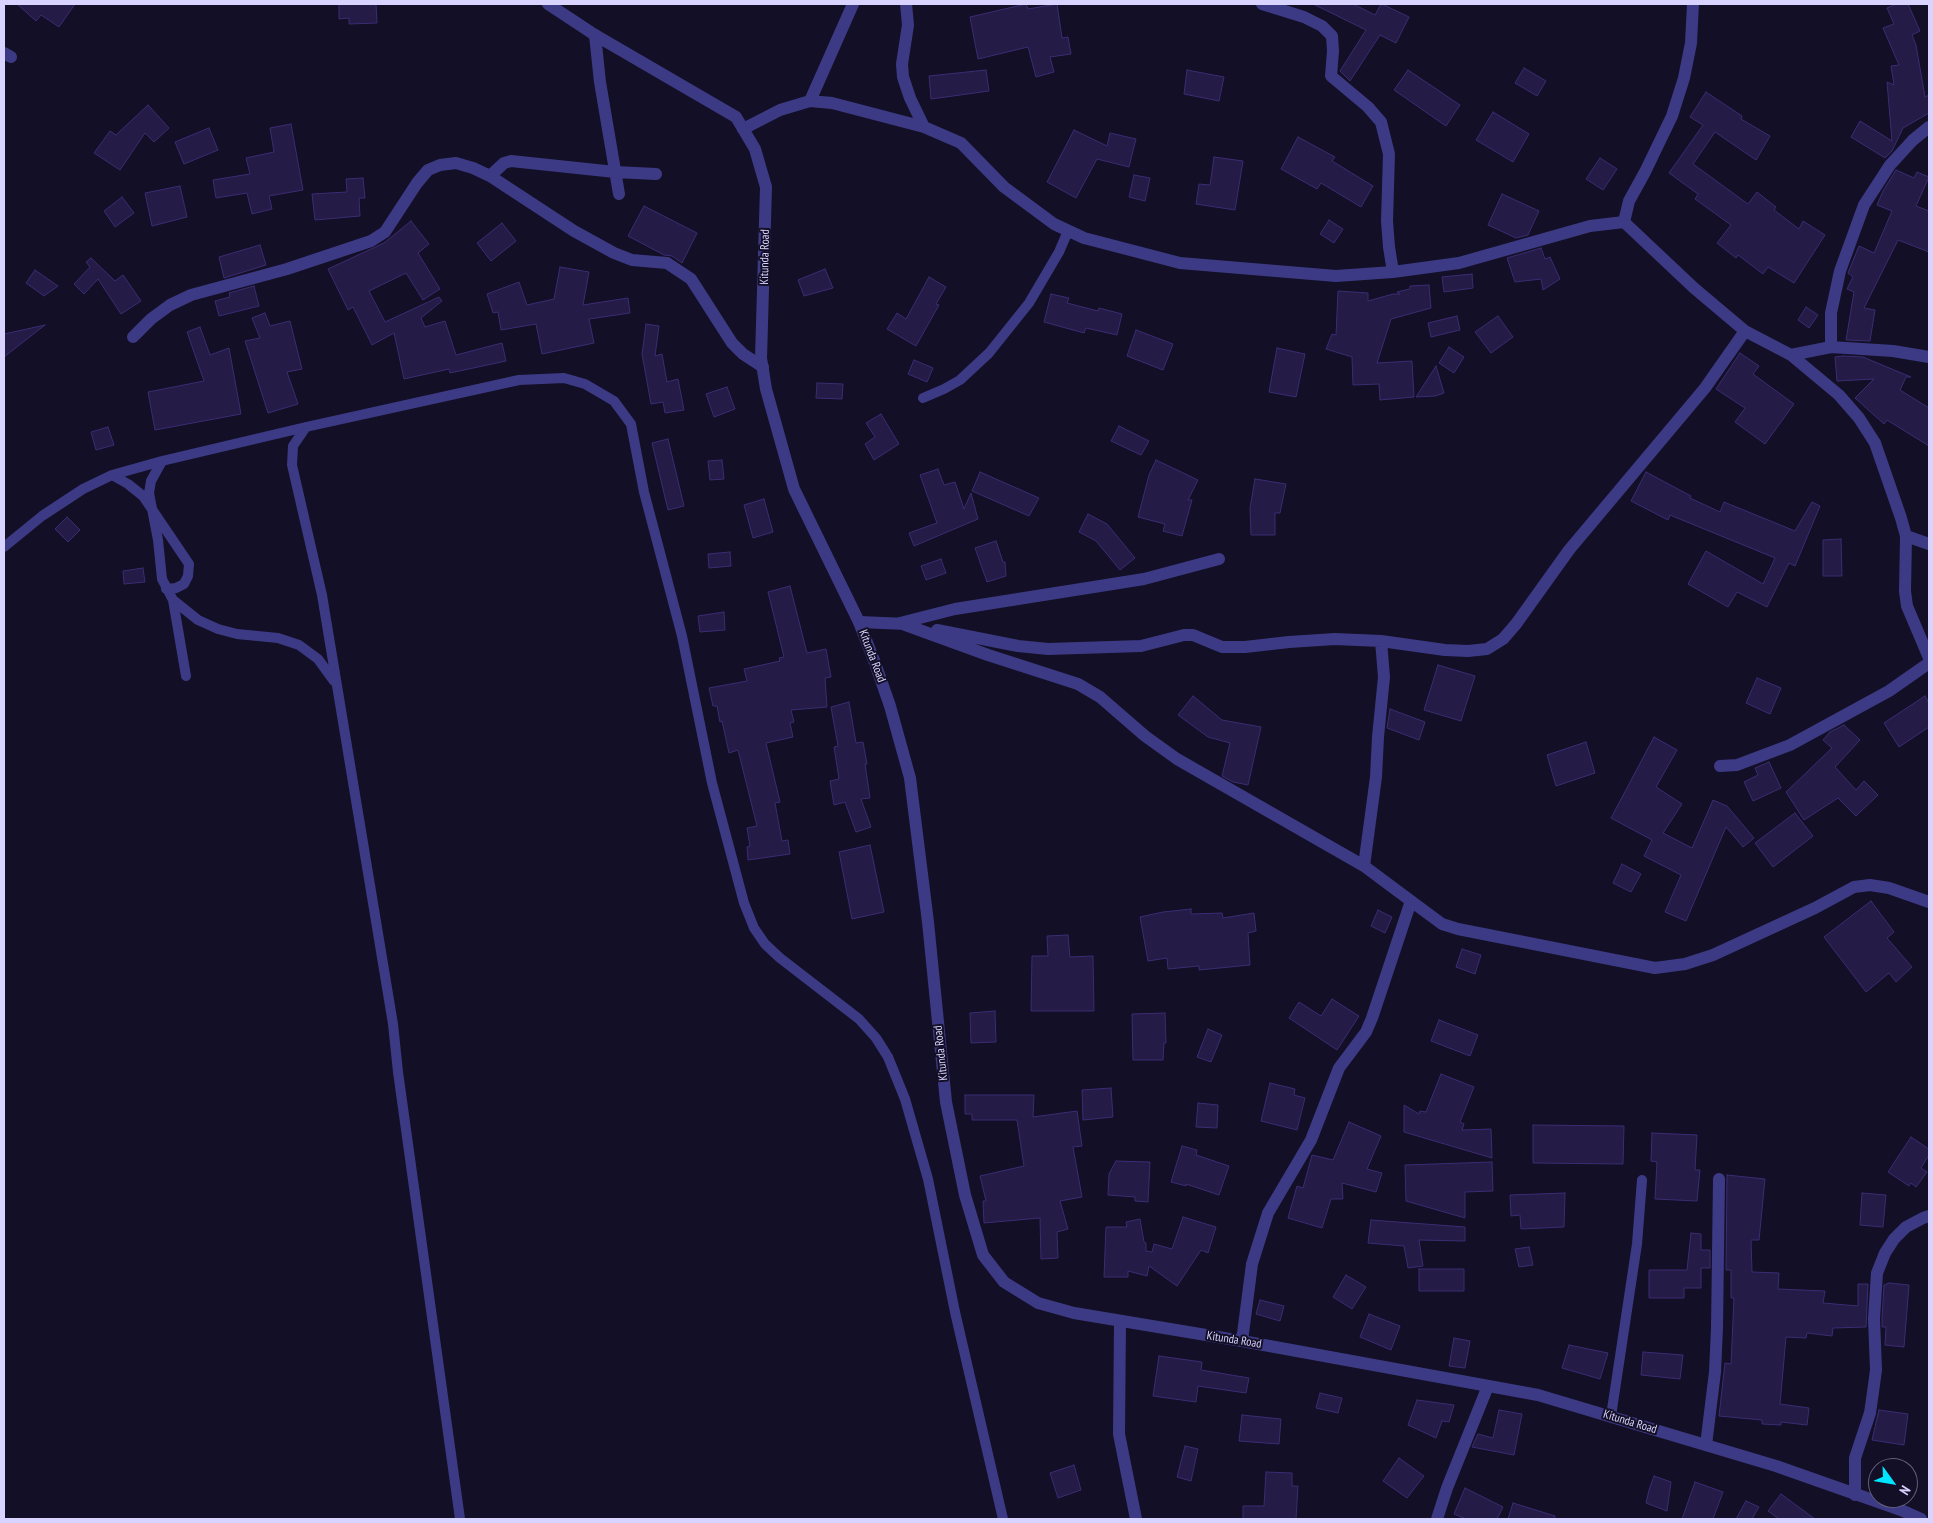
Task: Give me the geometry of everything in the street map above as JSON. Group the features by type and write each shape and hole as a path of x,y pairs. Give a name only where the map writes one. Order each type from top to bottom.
{"street":[{"name":"Kitunda Road","path":"548,4 594,35 736,117 755,149 766,187 762,358 766,389 794,489 859,622 890,706 910,778 928,922 946,1102 965,1195 983,1254 1004,1282 1038,1303 1074,1313 1242,1341 1538,1395 1776,1466 1901,1510 1921,1519"},
{"path":"810,101 853,4"},
{"path":"906,4 908,25 902,64 903,77 910,98 924,127"},
{"path":"1262,4 1304,17 1322,26 1332,36 1331,76 1368,107 1381,122 1389,154 1387,221 1393,272"},
{"path":"1624,222 1629,201 1672,116 1684,78 1691,43 1693,4"},
{"path":"594,35 619,194"},
{"path":"743,129 780,110 810,101 832,104 924,127 961,143 1004,187 1054,224 1084,238 1180,264 1336,276 1393,272 1459,263 1590,226 1624,222"},
{"path":"1831,347 1831,313 1840,271 1864,205 1890,165 1913,140 1929,127"},
{"path":"490,176 504,163 511,162 656,174"},
{"path":"133,337 151,319 170,305 191,295 287,269 371,241 385,232 417,183 428,170 440,165 456,163 490,176 596,244 632,260 667,263 691,279 732,343 743,354 763,367"},
{"path":"1624,222 1667,263 1745,331 1791,355 1839,395 1859,418 1875,443 1906,536 1905,591 1907,606 1929,658"},
{"path":"859,622 900,623 1018,646 1048,649 1142,646 1184,634 1222,647 1245,647 1335,639 1381,640 1445,650 1468,651 1486,649 1503,639 1569,550 1705,388 1745,331"},
{"path":"1791,355 1831,347 1893,351 1929,357"},
{"path":"1906,536 1929,544"},
{"path":"900,623 955,609 1144,579 1219,558"},
{"path":"900,623 988,655 1078,684 1100,697 1146,736 1177,759 1364,866 1442,924 1458,929 1654,968 1685,964 1713,954 1815,908 1854,888 1870,885 1889,888 1929,902"},
{"path":"1364,866 1376,777 1384,677 1381,640"},
{"path":"1720,766 1737,765 1790,745 1889,691 1929,663"},
{"path":"1242,1341 1252,1264 1268,1213 1311,1140 1339,1068 1366,1032 1411,902"},
{"path":"1706,1445 1718,1328 1719,1180"},
{"path":"1855,1495 1855,1458 1870,1413 1874,1392 1876,1370 1874,1319 1877,1273 1885,1253 1894,1239 1906,1227 1929,1216"},
{"path":"1120,1322 1119,1434 1136,1519"},
{"path":"1437,1519 1446,1488 1488,1386"}],"lane":[{"path":"923,398 960,380 988,353 1033,296 1059,252 1068,231"},
{"path":"4,547 42,516 83,489 112,475 162,461 519,380 564,378 585,384 614,401 631,424 644,492 682,636 712,783 744,903 754,928 765,944 780,958 859,1019 876,1038 897,1076 928,1179 955,1312 1003,1519"},
{"path":"306,427 293,446 292,465 322,595 393,1024 460,1519"},
{"path":"162,461 151,481 149,493 158,540 162,579 173,600 198,620 218,629 237,634 278,638 299,645 326,668 338,688"},
{"path":"112,475 136,489 151,506 189,564 188,576 184,584 176,588 166,589"},
{"path":"173,600 186,676"},
{"path":"1610,1416 1637,1244 1642,1180"}],"building":[{"path":"17,4 75,4 59,27 41,15 36,21"},
{"path":"339,4 376,4 377,23 349,24 349,18 339,19"},
{"path":"1026,4 1028,9 1057,4 1062,38 1068,37 1071,54 1050,57 1054,72 1036,77 1028,47 978,59 970,17"},
{"path":"1313,4 1353,4 1375,15 1382,4 1409,17 1396,43 1380,35 1350,81 1340,71 1366,30"},
{"path":"1897,4 1908,4 1920,31 1912,35 1916,45 1925,97 1929,95 1929,113 1903,128 1892,151 1885,158 1851,137 1860,121 1892,141 1887,82 1894,85 1891,66 1899,65 1883,28 1894,24 1887,8"},
{"path":"1524,68 1546,81 1537,96 1515,83"},
{"path":"986,70 989,91 931,99 929,76"},
{"path":"1187,70 1224,77 1219,101 1184,94"},
{"path":"1408,70 1460,105 1446,126 1394,90"},
{"path":"1706,92 1742,116 1741,119 1770,136 1756,160 1715,132 1693,164 1748,204 1757,192 1776,207 1774,210 1799,229 1803,221 1825,235 1794,283 1768,267 1763,274 1738,255 1736,258 1717,243 1731,225 1695,199 1698,194 1669,173 1703,125 1690,117"},
{"path":"148,105 169,128 154,142 145,133 120,170 94,153 110,131 116,135"},
{"path":"1493,112 1529,134 1513,162 1476,140"},
{"path":"291,124 303,190 269,196 272,209 252,214 247,193 216,198 213,180 250,174 246,158 274,152 270,128"},
{"path":"209,128 218,150 184,164 175,142"},
{"path":"1074,130 1107,146 1110,133 1136,139 1129,167 1097,159 1076,198 1047,182"},
{"path":"1298,137 1335,157 1332,161 1373,186 1361,207 1321,183 1317,189 1281,169"},
{"path":"1214,157 1243,161 1235,210 1196,204 1199,184 1210,185"},
{"path":"1600,158 1617,169 1603,190 1586,179"},
{"path":"1896,170 1914,178 1917,172 1929,177 1916,206 1929,211 1929,252 1898,240 1864,308 1875,310 1870,341 1846,340 1854,292 1847,289 1853,277 1848,273 1859,246 1874,253 1892,211 1877,205"},
{"path":"1134,175 1150,178 1145,201 1129,197"},
{"path":"363,178 365,198 359,198 360,216 315,220 312,194 347,192 346,179"},
{"path":"180,186 187,217 152,226 145,193"},
{"path":"1502,194 1539,211 1528,235 1516,238 1488,225"},
{"path":"122,197 134,213 115,227 104,211"},
{"path":"644,206 697,233 682,263 672,256 664,255 628,236"},
{"path":"1329,220 1343,229 1334,243 1320,234"},
{"path":"411,221 429,244 418,253 440,289 423,300 406,273 369,291 385,322 439,297 442,301 421,318 425,327 445,321 456,355 502,343 506,361 450,373 449,369 404,379 394,333 372,345 353,307 348,310 328,269 384,243"},
{"path":"502,223 516,241 491,261 477,243"},
{"path":"260,245 266,265 224,278 219,257"},
{"path":"1541,248 1545,259 1550,257 1560,279 1543,290 1541,279 1515,282 1507,258"},
{"path":"91,258 115,281 123,275 141,301 121,314 98,279 84,294 74,284 90,267 86,262"},
{"path":"560,267 589,272 583,305 628,298 630,313 589,319 594,343 542,354 536,324 501,330 498,312 493,313 487,294 519,282 527,305 554,299"},
{"path":"825,269 833,288 804,296 798,280"},
{"path":"35,270 58,286 44,296 26,283"},
{"path":"1472,274 1473,288 1444,292 1442,277"},
{"path":"929,277 946,287 936,304 939,305 916,346 887,329 897,313 906,319"},
{"path":"1429,285 1431,308 1391,319 1377,363 1412,361 1414,397 1380,400 1379,384 1353,385 1352,357 1326,349 1332,334 1336,335 1338,291 1368,293 1368,301 1400,294 1397,292 1410,289 1410,286"},
{"path":"254,286 259,306 219,316 215,301 230,297 229,293"},
{"path":"1051,294 1069,298 1067,303 1098,311 1099,308 1122,314 1117,335 1086,328 1084,333 1044,322"},
{"path":"1806,307 1818,315 1809,328 1798,320"},
{"path":"265,313 270,326 290,321 302,369 287,372 298,404 268,413 245,341 260,338 252,318"},
{"path":"1457,316 1460,330 1431,337 1428,323"},
{"path":"1498,316 1513,337 1491,353 1475,332"},
{"path":"646,324 659,326 655,356 662,354 667,382 678,379 684,410 665,413 663,402 651,404 642,354"},
{"path":"45,325 4,357 4,334"},
{"path":"200,327 210,355 229,348 241,414 155,430 148,392 204,381 187,332"},
{"path":"1136,330 1173,344 1163,370 1127,356"},
{"path":"1449,347 1464,357 1454,373 1439,363"},
{"path":"1277,348 1305,354 1296,397 1269,392"},
{"path":"1740,353 1759,366 1753,374 1794,404 1765,444 1735,422 1745,408 1716,389"},
{"path":"1835,357 1863,357 1911,377 1906,377 1900,390 1929,408 1929,446 1887,420 1884,424 1855,398 1874,379 1837,381"},
{"path":"914,360 933,368 927,382 908,374"},
{"path":"1436,366 1444,393 1435,396 1416,397"},
{"path":"817,383 843,384 842,399 816,398"},
{"path":"727,387 735,409 714,417 706,394"},
{"path":"881,414 899,444 874,460 865,444 875,437 866,423"},
{"path":"1119,426 1149,441 1141,455 1111,441"},
{"path":"108,427 114,445 96,450 91,432"},
{"path":"668,439 684,506 668,510 652,443"},
{"path":"722,460 724,479 710,480 708,461"},
{"path":"1156,460 1198,480 1188,500 1192,500 1182,536 1163,531 1165,524 1138,517 1149,475"},
{"path":"938,469 944,485 955,482 964,509 971,493 978,519 914,546 909,533 937,523 920,475"},
{"path":"980,472 1039,498 1029,516 972,491"},
{"path":"1646,472 1691,496 1690,498 1720,512 1724,502 1795,531 1812,502 1820,506 1795,566 1789,563 1767,607 1737,592 1728,607 1688,584 1706,551 1763,584 1775,558 1670,515 1668,520 1631,501"},
{"path":"1255,479 1286,484 1280,513 1275,513 1275,535 1251,535 1250,508"},
{"path":"764,499 773,532 753,538 744,505"},
{"path":"1088,514 1107,524 1135,558 1120,570 1096,541 1079,532"},
{"path":"67,517 80,530 68,542 55,529"},
{"path":"1841,539 1842,576 1823,576 1823,540"},
{"path":"996,541 1003,562 1005,562 1006,576 987,582 975,548"},
{"path":"730,552 731,566 709,568 708,554"},
{"path":"941,559 946,573 926,580 921,566"},
{"path":"143,568 145,582 124,584 123,571"},
{"path":"790,586 807,653 826,649 831,677 825,678 827,707 791,710 794,722 790,723 793,737 766,743 780,802 775,803 782,841 788,840 790,854 748,860 747,847 750,846 747,828 757,826 738,750 729,753 722,721 720,722 717,706 713,706 709,688 747,681 744,669 780,661 779,658 784,657 768,592"},
{"path":"724,612 725,630 700,632 698,616"},
{"path":"1438,665 1475,676 1461,721 1424,710"},
{"path":"1757,678 1781,688 1770,714 1746,703"},
{"path":"1193,696 1222,720 1261,727 1248,785 1233,782 1222,776 1230,743 1208,737 1178,715"},
{"path":"1925,696 1929,703 1929,727 1899,747 1884,723"},
{"path":"849,702 856,743 863,742 870,798 861,799 871,827 856,832 845,802 834,805 830,781 839,779 834,747 838,746 831,707"},
{"path":"1390,709 1425,722 1419,740 1387,728"},
{"path":"1844,725 1860,740 1835,767 1856,790 1864,781 1878,795 1856,816 1838,798 1804,820 1786,792 1832,748 1823,740 1830,732"},
{"path":"1654,737 1677,750 1656,787 1682,804 1663,833 1692,848 1713,800 1727,806 1754,838 1743,847 1726,827 1686,921 1665,912 1681,875 1644,856 1652,840 1611,818"},
{"path":"1586,742 1595,773 1556,786 1547,755"},
{"path":"1769,762 1781,788 1753,801 1744,782 1758,775 1755,768"},
{"path":"1795,813 1813,836 1773,867 1755,843"},
{"path":"870,845 884,912 852,919 839,852"},
{"path":"1622,864 1641,874 1631,892 1613,883"},
{"path":"1871,901 1894,932 1887,938 1912,967 1896,982 1889,973 1866,992 1824,937"},
{"path":"1191,909 1191,914 1222,913 1223,918 1254,913 1256,931 1248,933 1250,965 1199,970 1199,966 1168,969 1167,958 1148,961 1140,917"},
{"path":"1378,910 1392,917 1385,933 1371,926"},
{"path":"1068,935 1070,957 1093,956 1094,1011 1031,1011 1032,956 1048,956 1047,936"},
{"path":"1462,949 1481,955 1475,974 1456,967"},
{"path":"1332,999 1359,1016 1337,1050 1289,1018 1299,1002 1321,1016"},
{"path":"995,1011 996,1042 971,1043 970,1013"},
{"path":"1165,1013 1166,1043 1164,1043 1163,1060 1133,1060 1132,1014"},
{"path":"1439,1020 1478,1035 1470,1056 1431,1041"},
{"path":"1208,1029 1222,1035 1211,1062 1197,1057"},
{"path":"1441,1074 1474,1087 1460,1122 1464,1124 1462,1130 1491,1129 1492,1158 1404,1132 1404,1105 1419,1114 1420,1111 1426,1112"},
{"path":"1270,1083 1295,1089 1294,1095 1305,1098 1297,1130 1261,1121"},
{"path":"1111,1088 1113,1117 1083,1120 1082,1090"},
{"path":"965,1095 1034,1095 1033,1117 1077,1111 1082,1146 1073,1147 1082,1197 1060,1201 1068,1229 1057,1232 1058,1258 1041,1259 1040,1218 984,1223 983,1201 986,1201 980,1176 1024,1166 1017,1120 972,1120 972,1114 965,1114"},
{"path":"1198,1103 1218,1105 1217,1128 1196,1127"},
{"path":"1349,1122 1381,1136 1367,1169 1382,1173 1376,1192 1342,1183 1343,1199 1331,1199 1322,1228 1288,1218 1297,1186 1303,1188 1312,1155 1333,1160"},
{"path":"1533,1125 1624,1126 1623,1164 1533,1163"},
{"path":"1652,1133 1697,1135 1695,1170 1700,1170 1697,1201 1655,1199 1657,1162 1651,1161"},
{"path":"1911,1137 1929,1149 1929,1155 1921,1168 1927,1172 1916,1187 1911,1183 1909,1186 1888,1172"},
{"path":"1182,1146 1197,1150 1196,1155 1229,1166 1219,1195 1186,1184 1186,1186 1171,1182"},
{"path":"1116,1161 1150,1162 1148,1202 1135,1201 1135,1197 1108,1195 1109,1174"},
{"path":"1492,1162 1493,1191 1465,1192 1465,1218 1406,1201 1405,1165"},
{"path":"1727,1175 1765,1179 1759,1240 1751,1240 1752,1272 1779,1273 1778,1289 1825,1291 1823,1303 1858,1306 1858,1284 1868,1284 1866,1327 1833,1328 1832,1336 1807,1333 1806,1338 1786,1337 1780,1404 1809,1408 1807,1425 1781,1422 1781,1425 1762,1424 1762,1420 1719,1416 1725,1363 1731,1364 1734,1298 1731,1298 1731,1270 1726,1270"},
{"path":"1565,1193 1564,1227 1521,1229 1520,1215 1511,1216 1510,1195"},
{"path":"1862,1193 1886,1195 1883,1227 1860,1225"},
{"path":"1183,1217 1216,1227 1208,1253 1201,1250 1177,1286 1149,1266 1147,1276 1128,1271 1128,1277 1104,1277 1106,1227 1127,1227 1126,1222 1140,1219 1146,1251 1152,1252 1154,1244 1172,1249"},
{"path":"1371,1220 1465,1227 1465,1241 1419,1240 1423,1266 1408,1268 1404,1246 1368,1243"},
{"path":"1691,1233 1701,1234 1701,1250 1710,1250 1710,1268 1701,1268 1701,1288 1684,1288 1684,1298 1649,1298 1649,1270 1687,1270"},
{"path":"1529,1247 1533,1265 1519,1267 1515,1249"},
{"path":"1419,1269 1464,1269 1464,1291 1419,1291"},
{"path":"1346,1275 1366,1287 1352,1309 1333,1297"},
{"path":"1889,1283 1909,1285 1904,1347 1885,1345 1886,1327 1882,1327 1884,1285"},
{"path":"1260,1300 1284,1306 1280,1321 1256,1314"},
{"path":"1369,1314 1400,1326 1391,1350 1360,1337"},
{"path":"1454,1338 1470,1341 1465,1368 1449,1366"},
{"path":"1569,1345 1608,1353 1600,1379 1562,1368"},
{"path":"1643,1352 1683,1355 1680,1379 1641,1375"},
{"path":"1159,1356 1202,1362 1201,1370 1249,1378 1246,1393 1198,1386 1196,1402 1153,1396"},
{"path":"1320,1393 1342,1398 1338,1413 1316,1408"},
{"path":"1417,1400 1454,1405 1449,1422 1442,1421 1436,1438 1408,1425"},
{"path":"1499,1410 1522,1414 1514,1455 1472,1447 1478,1434 1493,1438"},
{"path":"1879,1410 1908,1414 1904,1445 1872,1440"},
{"path":"1242,1415 1281,1419 1279,1444 1239,1441"},
{"path":"1185,1446 1198,1449 1191,1481 1177,1477"},
{"path":"1399,1458 1424,1476 1407,1498 1383,1481"},
{"path":"1074,1465 1081,1490 1058,1498 1050,1473"},
{"path":"1266,1472 1292,1473 1292,1486 1298,1486 1296,1519 1243,1519 1243,1506 1264,1506"},
{"path":"1654,1476 1671,1482 1667,1511 1646,1503"},
{"path":"1695,1482 1723,1492 1713,1519 1682,1519"},
{"path":"1465,1488 1503,1507 1497,1519 1466,1519 1454,1514"},
{"path":"1781,1494 1815,1519 1779,1519 1768,1511"},
{"path":"1746,1501 1759,1507 1752,1519 1736,1519"},
{"path":"1513,1503 1555,1516 1555,1519 1508,1519"}]}
